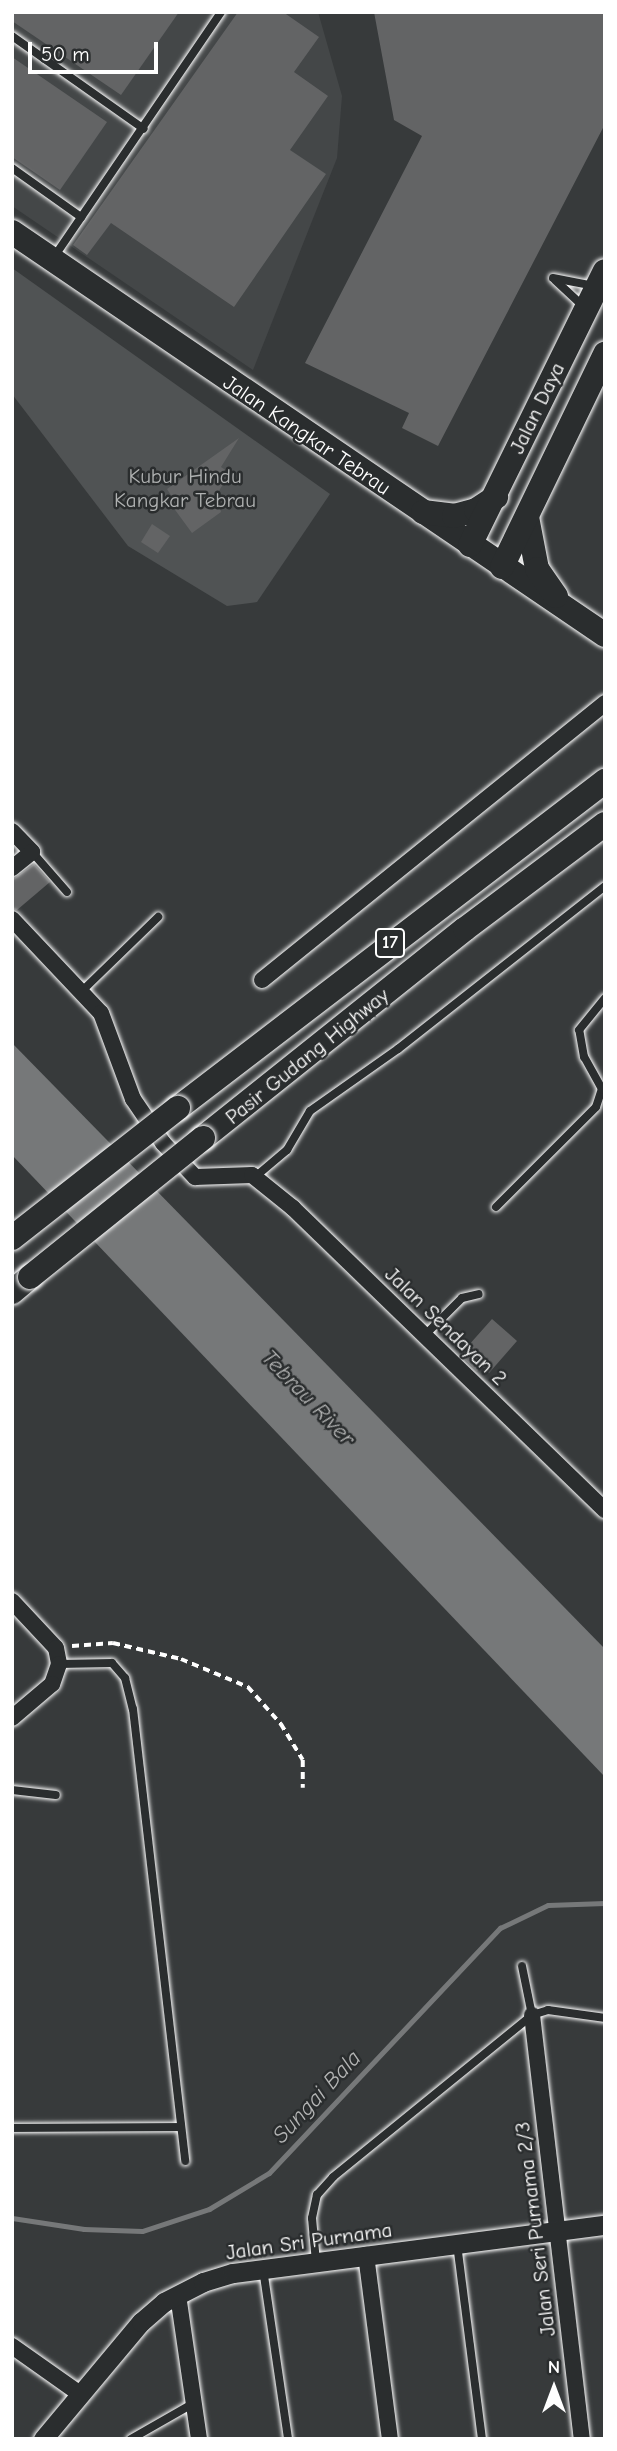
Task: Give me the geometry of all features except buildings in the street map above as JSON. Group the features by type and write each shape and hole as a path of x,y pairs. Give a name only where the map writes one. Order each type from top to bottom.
{"main road":[{"name":"Jalan Kangkar Tebrau","path":"12,232 605,635"},
{"name":"Jalan Daya","path":"470,545 600,294"},
{"name":"Jalan Daya","path":"502,567 605,354"},
{"path":"419,511 454,516 476,510 496,497"},
{"path":"527,517 537,569 568,611"},
{"name":"Pasir Gudang Highway","path":"12,1238 605,781"},
{"name":"Pasir Gudang Highway","path":"21,1284 605,824"}],"street":[{"path":"262,980 605,703"},
{"path":"12,831 32,852 12,868"},
{"path":"12,919 83,989 101,1013 132,1099 163,1143 195,1177 254,1177"},
{"name":"Jalan Sendayan 2","path":"254,1177 293,1208 605,1510"},
{"path":"12,1601 57,1656 52,1684 12,1718"},
{"name":"Jalan Seri Purnama 2/3","path":"532,2015 555,2232 582,2439"},
{"name":"Jalan Sri Purnama","path":"43,2439 141,2322 178,2295 213,2279 262,2269 605,2225"},
{"path":"366,2255 390,2439"},
{"path":"178,2295 199,2439"},
{"path":"12,2346 80,2394"}],"lane":[{"path":"52,260 144,129 221,12"},
{"path":"12,36 144,129"},
{"path":"12,168 81,217"},
{"path":"32,852 66,892"},
{"path":"254,1177 287,1150 310,1111 398,1049 605,886"},
{"path":"83,989 158,917"},
{"path":"496,1207 596,1107 602,1089 584,1057 579,1030 605,998"},
{"path":"425,1335 462,1297 479,1294"},
{"path":"57,1656 112,1663 125,1678 133,1709 185,2161"},
{"path":"12,1790 56,1795"},
{"path":"522,1966 532,2015"},
{"path":"316,2262 313,2217 317,2195 532,2015 548,2010 605,2018"},
{"path":"12,2128 181,2127"},
{"path":"457,2244 482,2439"},
{"path":"262,2269 288,2439"},
{"path":"131,2439 194,2403"}],"path":[{"path":"57,1656 113,1643 181,1659 248,1687 282,1724 303,1760 303,1788"}],"shaded area":[{"path":"12,12 318,12 342,96 337,158 253,370 12,206"}],"green space":[{"name":"Kubur Hindu Kangkar Tebrau","path":"12,268 330,494 257,602 227,606 128,546 12,394"}],"water":[{"name":"Tebrau River","path":"12,1043 605,1649 605,1777 12,1155"}],"waterway":[{"name":"Sungai Bala","path":"12,2218 84,2229 142,2231 209,2209 269,2173 500,1928 548,1905 605,1903"}]}
